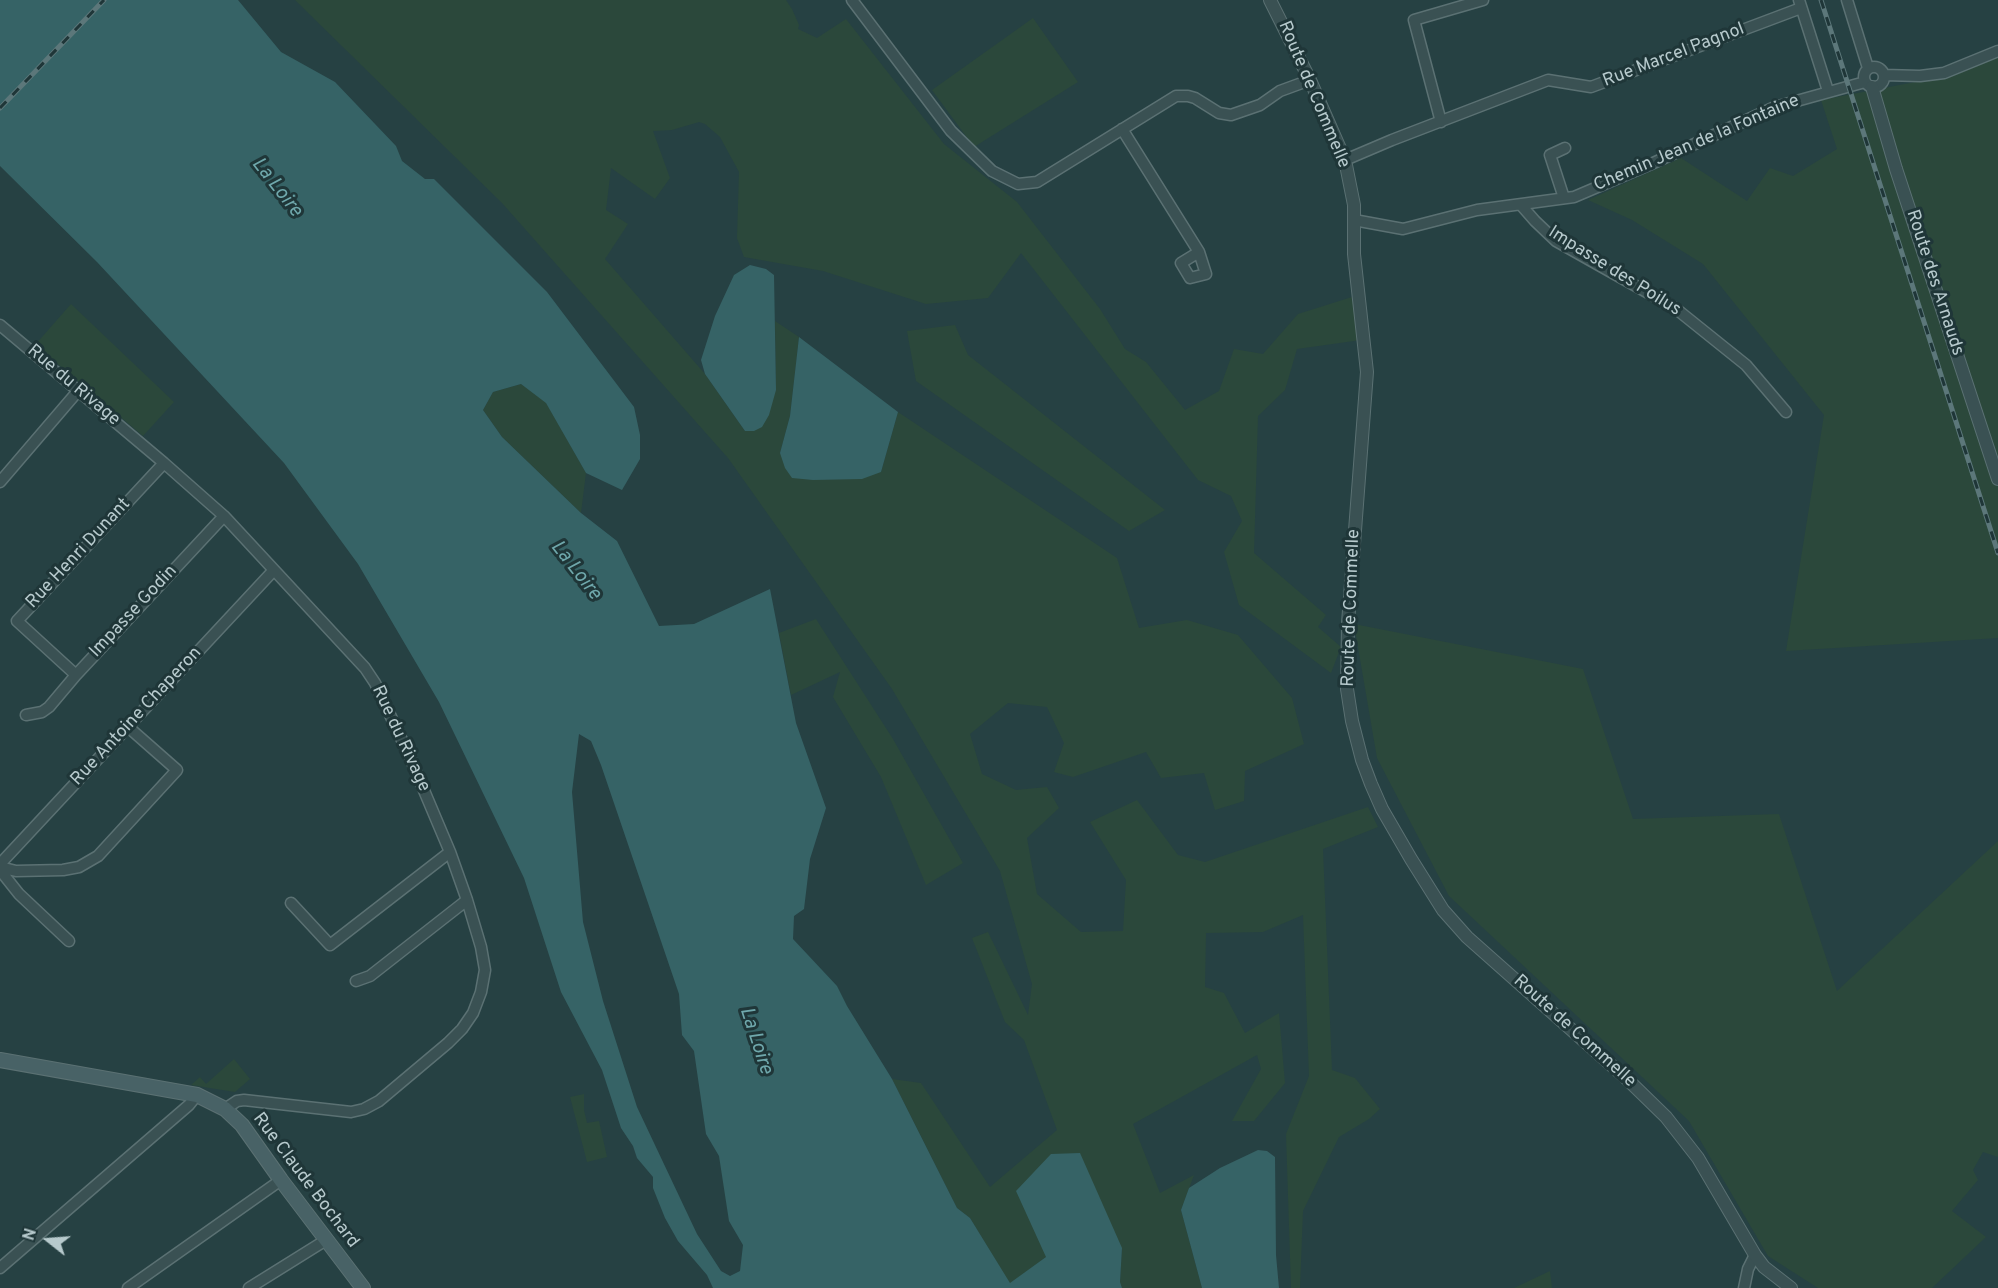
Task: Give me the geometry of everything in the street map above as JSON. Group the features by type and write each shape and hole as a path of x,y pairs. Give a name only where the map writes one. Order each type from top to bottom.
{"main road":[{"name":"Rue Claude Bochard","path":"0,1060 197,1095 225,1108 242,1125 363,1288"}],"street":[{"path":"852,0 951,131 992,171 1018,184 1037,182 1176,96 1195,98 1219,113 1232,116 1260,105 1280,91 1310,80"},
{"name":"Route de Commelle","path":"1270,0 1310,80 1344,160 1354,205 1354,254 1367,372 1348,623 1347,689 1352,721 1371,784 1411,859 1443,910 1467,937 1627,1079 1666,1117 1698,1158 1755,1255 1764,1267 1791,1288"},
{"path":"1441,122 1414,20 1483,0"},
{"path":"1847,0 1868,68 1864,76 1869,84 1882,83 1884,75"},
{"path":"1800,4 1828,91"},
{"name":"Rue Marcel Pagnol","path":"1344,160 1548,80 1591,87 1800,4"},
{"path":"1884,75 1920,76 1944,73 1998,51"},
{"path":"1868,68 1878,67 1884,75"},
{"name":"Chemin Jean de la Fontaine","path":"1354,220 1403,229 1477,210 1574,197 1774,107 1828,91 1869,84"},
{"name":"Route des Arnauds","path":"1869,84 1998,479"},
{"path":"1122,129 1198,252"},
{"path":"1564,198 1550,155 1565,148"},
{"name":"Impasse des Poilus","path":"1521,205 1556,241 1675,308 1746,365 1786,412"},
{"name":"Rue du Rivage","path":"0,325 224,516 357,659 375,683 409,755 450,852 481,947 485,970 481,992 473,1013 448,1043 379,1101 351,1112 244,1100 225,1108"},
{"path":"0,482 78,391"},
{"name":"Rue Henri Dunant","path":"43,644 17,621 164,463"},
{"name":"Impasse Godin","path":"43,644 76,675 224,516"},
{"name":"Rue Antoine Chaperon","path":"0,867 127,726 274,570"},
{"path":"26,715 49,708 76,675"},
{"path":"0,867 16,871 63,870 79,867 98,856 177,770 127,726"},
{"path":"291,903 330,945 450,852"},
{"path":"0,867 19,894 69,941"},
{"path":"356,981 370,976 467,900"},
{"path":"0,1268 189,1105 197,1095"},
{"path":"128,1288 281,1180"},
{"path":"249,1288 326,1240"},
{"path":"1744,1288 1748,1269 1755,1255"}],"green space":[{"path":"295,0 786,0 799,25 798,29 817,38 846,19 944,144 1017,202 1100,309 1125,349 1146,362 1185,410 1219,391 1234,349 1263,354 1298,314 1352,297 1361,340 1297,349 1285,390 1258,416 1254,553 1326,615 1318,627 1341,647 1331,673 1239,605 1224,552 1242,521 1231,496 1198,480 1021,253 988,298 926,304 823,271 744,257 737,238 739,172 720,137 705,124 699,122 672,130 653,131 670,178 655,199 611,168 606,210 628,224 605,259 705,374 745,431 776,390 775,321 799,337 790,416 780,453 881,472 898,412 1117,558 1139,628 1187,620 1238,635 1292,698 1304,744 1245,771 1244,801 1215,810 1204,773 1161,778 1146,752 1073,777 1054,772 1064,743 1047,707 1008,703 970,734 982,774 1016,790 1047,787 1059,808 1027,838 1037,894 1081,932 1123,931 1126,880 1090,822 1137,800 1178,855 1205,862 1368,807 1378,827 1323,849 1332,1070 1355,1078 1380,1109 1369,1119 1339,1137 1303,1211 1300,1288 1291,1288 1286,1134 1309,1076 1303,915 1263,932 1206,933 1205,987 1224,993 1245,1033 1279,1013 1285,1083 1254,1121 1232,1121 1261,1069 1257,1055 1133,1124 1160,1193 1194,1175 1181,1210 1202,1288 1122,1288 1120,1282 1122,1248 1046,1257 1010,1284 970,1218 957,1208 892,1079 921,1083 990,1187 1057,1130 1024,1040 1005,1022 972,938 988,932 1028,1015 1032,984 1000,871 892,689 728,458 502,203"},
{"path":"1033,18 1078,82 974,147 932,90"},
{"path":"1998,57 1998,638 1786,651 1824,415 1703,264 1632,220 1588,200 1681,158 1747,201 1770,168 1793,176 1837,149 1821,100 1952,75"},
{"path":"71,304 174,402 143,436 35,345"},
{"path":"955,325 968,355 1165,510 1129,531 916,381 907,331"},
{"path":"521,384 546,402 586,473 581,513 502,437 483,410 493,392"},
{"path":"816,619 893,739 963,863 926,885 881,777 833,697 840,672 791,695 779,633"},
{"path":"1354,624 1583,669 1633,819 1779,814 1837,991 1998,841 1998,1157 1983,1152 1973,1170 1978,1180 1952,1211 1986,1237 1932,1288 1818,1288 1768,1256 1689,1121 1449,896 1377,758"},
{"path":"234,1059 250,1079 235,1092 191,1085 200,1077 206,1084"},
{"path":"584,1094 587,1123 599,1121 607,1157 587,1162 570,1097"},
{"path":"1550,1271 1552,1288 1514,1288"}],"water":[{"name":"La Loire","path":"0,0 238,0 281,52 335,82 396,146 402,161 425,179 434,179 547,292 634,407 640,435 640,459 622,490 586,473 546,403 521,384 493,392 483,410 502,437 581,513 617,541 659,626 694,624 770,589 796,723 826,808 810,859 804,909 794,916 793,939 837,986 892,1079 957,1208 970,1218 1010,1283 1046,1257 1016,1191 1051,1154 1080,1153 1122,1248 1120,1282 1122,1288 713,1288 707,1275 678,1241 665,1218 653,1188 653,1177 637,1158 633,1146 621,1128 602,1070 561,992 524,878 439,702 358,564 284,463 97,262 0,166","holes":["579,734 591,741 679,994 682,1035 694,1051 706,1134 719,1156 729,1221 743,1245 740,1271 730,1276 721,1271 697,1234 637,1107 603,1001 583,922 572,792"]},
{"path":"750,265 766,269 774,275 776,390 769,415 762,427 754,431 745,431 705,374 701,360 715,316 734,275"},
{"path":"799,337 898,412 881,472 862,479 813,480 792,478 785,468 780,453 790,416"},
{"path":"1258,1150 1267,1151 1275,1157 1276,1255 1279,1288 1202,1288 1181,1210 1189,1188 1220,1168"}],"railway":[{"path":"0,108 104,0"},
{"path":"1821,0 1998,553"}]}
